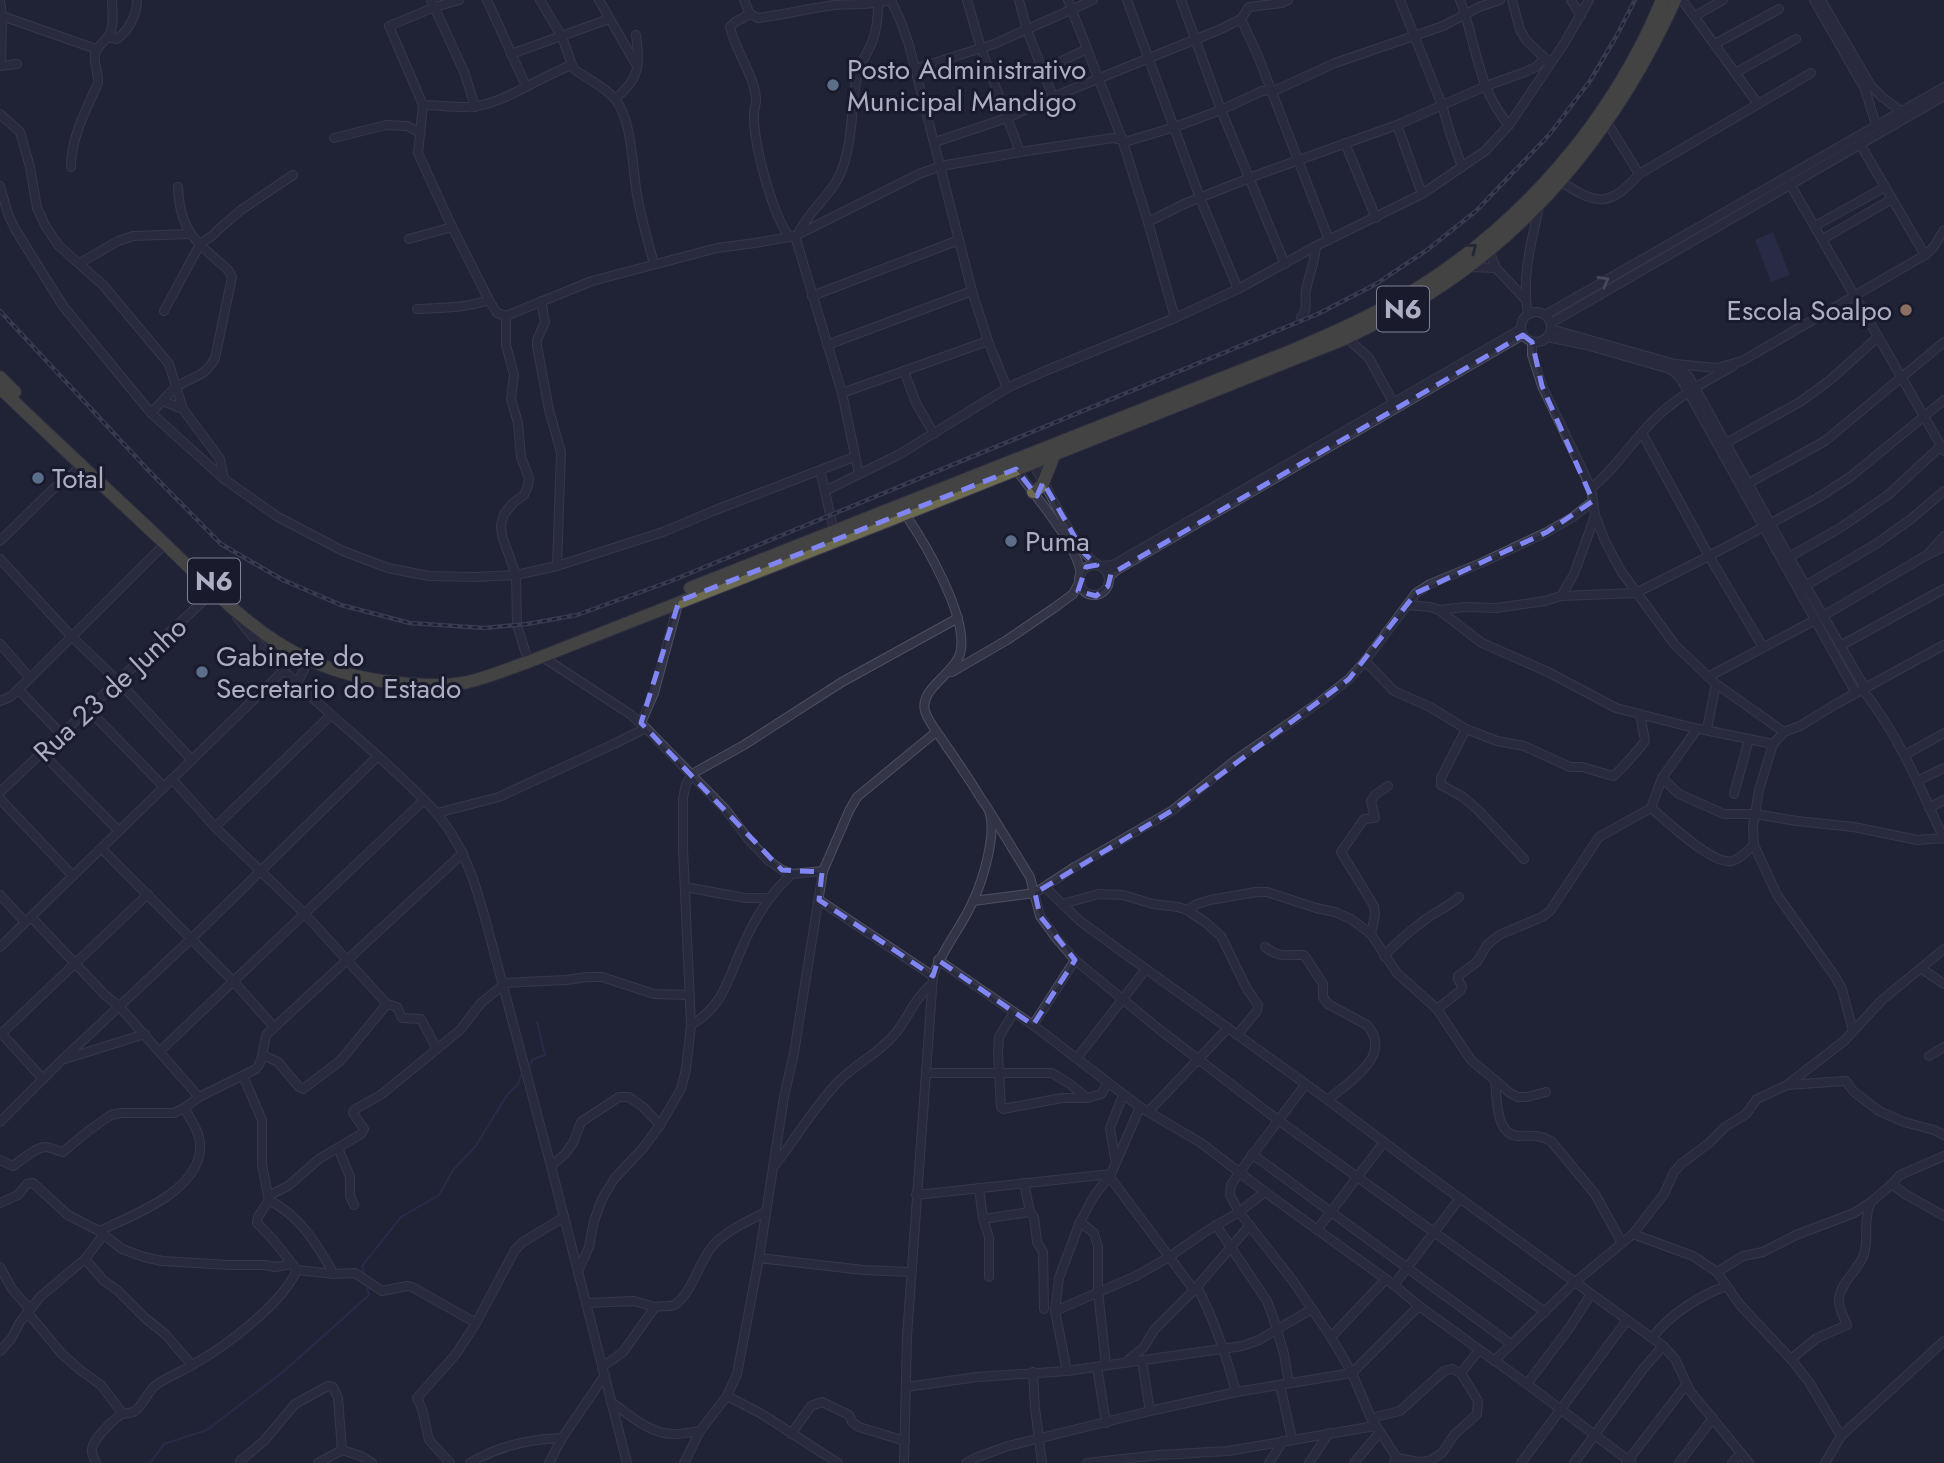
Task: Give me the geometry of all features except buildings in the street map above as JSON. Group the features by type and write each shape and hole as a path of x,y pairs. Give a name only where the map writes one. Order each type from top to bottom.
{"highway":[{"name":"N6","path":"0,388 165,544 265,627 313,655 365,672 416,678 458,676 480,671 834,531 1029,459 1334,333 1409,293 1446,269 1512,215 1547,181 1611,98 1648,34 1662,0"},
{"name":"N6","path":"1029,459 1055,453 1347,338 1433,291 1523,221 1560,181 1607,122 1641,70 1675,0"},
{"name":"N6","path":"0,377 216,589 230,607 277,643 309,660 365,679 417,685 461,684 480,679 905,514 1014,465"},
{"path":"1033,492 1040,488 1055,453"}],"street":[{"path":"0,0 0,67 17,64"},
{"path":"71,167 77,132 98,83 96,49 108,37 113,25 112,0"},
{"path":"108,37 117,39 123,34 135,15 137,0"},
{"path":"459,0 433,4 389,26 423,105 418,153 489,299 498,313 506,316 592,281 717,248 794,236 919,174 941,166 1114,138 1128,141 1175,127 1262,91 1276,90 1360,54 1443,26 1479,7 1500,0"},
{"path":"487,0 526,86"},
{"path":"540,0 562,37 575,71 607,91 615,99 624,118 644,230 654,264"},
{"path":"599,0 636,66"},
{"path":"744,0 750,14 758,18 807,4 878,4 891,0 901,22 915,69 972,291 1007,388"},
{"path":"967,0 981,48 1020,152"},
{"path":"1018,0 1053,97"},
{"path":"1068,0 1122,139 1175,318"},
{"path":"915,69 981,48 1093,0"},
{"path":"1127,0 1200,198 1238,289"},
{"path":"1181,0 1221,110 1285,264"},
{"path":"935,142 1007,118 1220,29 1241,19 1250,7 1288,0"},
{"path":"1400,0 1442,105 1462,167"},
{"path":"1460,0 1486,86 1497,110 1509,125"},
{"path":"1513,0 1520,30 1548,61"},
{"path":"1571,0 1581,16"},
{"path":"825,491 934,434 1007,388 1238,289 1422,194 1485,151 1509,125 1548,61 1581,16 1588,0"},
{"path":"1682,0 1758,104"},
{"path":"1695,16 1723,0"},
{"path":"1814,0 1871,86 1901,111"},
{"path":"1821,0 1865,89 1875,125"},
{"path":"433,4 465,74 475,107"},
{"path":"794,236 841,172 850,135 858,74 873,41 878,21 878,4"},
{"path":"1715,44 1779,9"},
{"path":"750,14 730,27 757,100 754,113 759,154 774,209 781,225 794,236 842,393 859,474"},
{"path":"2,16 96,49"},
{"path":"511,54 609,19"},
{"path":"1241,19 1258,56 1329,240"},
{"path":"615,99 634,80 638,58 636,35"},
{"path":"1735,73 1796,39"},
{"path":"1043,70 1087,49"},
{"path":"1148,222 1200,198 1397,125 1548,61"},
{"path":"423,105 475,107 572,65"},
{"path":"1560,181 1580,194 1596,200 1609,198 1625,190 1639,174 1811,73"},
{"path":"1531,342 1540,342 1549,326 1875,125 1944,87"},
{"path":"1549,326 1944,96"},
{"path":"0,114 20,132 30,167 37,208 46,227 59,246 103,285 169,364 183,409 219,459 224,479"},
{"path":"1607,122 1639,174"},
{"path":"334,138 386,125 407,126 421,133"},
{"path":"1397,125 1422,194"},
{"path":"1345,143 1376,218"},
{"path":"1860,144 1924,255"},
{"path":"164,311 200,244 214,236 219,228 242,210 293,175"},
{"path":"1789,557 1840,528 1888,495 1943,449 1790,184"},
{"path":"0,186 15,229 63,306 151,413 224,479 278,517 343,551 388,568 429,576 516,575 557,566 663,532 854,457"},
{"path":"151,413 177,386 208,371 215,358 232,277 190,234 179,207 178,187"},
{"path":"1815,226 1885,187"},
{"path":"1823,239 1892,199"},
{"path":"1528,314 1525,299 1527,276 1532,235 1540,204"},
{"path":"1523,221 1532,235"},
{"path":"409,239 452,227"},
{"path":"1591,488 1610,471 1660,414 1692,390 1924,255 1933,248 1944,230"},
{"path":"80,263 118,241 134,236 190,234"},
{"path":"812,296 958,240"},
{"path":"1301,317 1305,314 1306,291 1317,246"},
{"path":"1489,250 1496,268 1525,299"},
{"path":"1466,267 1496,268"},
{"path":"827,345 972,291"},
{"path":"417,309 456,309 489,299"},
{"path":"541,301 545,322 537,346 549,410 561,452 557,566"},
{"path":"1692,390 1673,371 1586,345 1549,326 1537,312 1528,314 1522,320 1522,332 1531,342 1532,355 1542,386 1591,488 1595,515 1605,541 1636,593 1675,645 1708,677 1784,732"},
{"path":"506,316 506,345 514,375 511,399 518,423 521,457 529,478 524,495 504,514 501,526 516,575 517,625 526,654"},
{"path":"1549,326 1675,364 1717,368 1742,361"},
{"path":"1073,594 1088,567 1113,565 1393,402 1522,332"},
{"path":"944,677 1007,640 1073,594 1099,594 1105,591 1110,576 1117,570 1522,332"},
{"path":"1726,443 1800,402 1830,380 1878,337"},
{"path":"1347,338 1369,358 1393,402"},
{"path":"842,393 988,341"},
{"path":"1749,483 1825,441 1944,342"},
{"path":"1662,778 1679,794 1719,813 1755,814 1854,827 1917,839 1944,838 1905,754 1875,706 1861,690 1827,632 1692,390 1689,377 1675,364"},
{"path":"904,371 916,403 934,434"},
{"path":"1439,610 1496,608 1561,596 1636,593 1816,499 1850,477 1944,400"},
{"path":"163,401 183,409"},
{"path":"1714,429 1726,443 1729,456"},
{"path":"1642,433 1709,556 1763,647"},
{"path":"1029,459 1084,553 1105,569 1109,580"},
{"path":"0,541 54,488 82,465"},
{"path":"1014,465 1074,554 1079,564 1082,588 1087,593"},
{"path":"820,470 834,531"},
{"path":"1737,470 1749,483 1752,496"},
{"path":"1805,586 1877,544 1944,491"},
{"path":"974,901 1035,893 1173,810 1237,759 1349,679 1365,662 1416,593 1430,584 1547,532 1594,502"},
{"path":"905,514 922,538 958,618 962,636 961,653 956,665 930,691 925,700 925,710 936,732 1026,869 1040,916 1075,960 1278,1119 1545,1312"},
{"path":"1561,596 1574,575 1595,515"},
{"path":"1773,536 1789,557 1794,574 1805,586 1810,602"},
{"path":"1927,555 1944,536"},
{"path":"0,701 10,697 30,678 165,544"},
{"path":"1708,677 1944,547"},
{"path":"0,559 192,760"},
{"name":"Rua 23 de Junho","path":"0,792 216,589"},
{"path":"1840,646 1944,589"},
{"path":"437,813 499,797 617,743 644,726 679,601"},
{"path":"1407,605 1439,610 1482,643 1548,672 1616,708 1773,744"},
{"path":"230,607 283,671 437,813 463,853 477,890 551,1166 626,1463"},
{"path":"578,1271 589,1247 602,1199 614,1179 660,1125 681,1089 686,1069 691,1025 683,798 686,783 692,774 744,745 842,682 958,618"},
{"path":"1827,632 1840,646 1844,661"},
{"path":"0,644 30,678"},
{"path":"1853,1031 1842,989 1777,895 1754,845 1752,836 1759,790 1773,744 1784,732 1800,726 1944,645"},
{"path":"541,656 644,726 726,810 748,840 768,860 792,874 823,871"},
{"path":"297,683 309,660"},
{"path":"1365,662 1394,691 1430,707 1466,729 1497,741 1524,746 1570,766 1613,776 1646,741 1640,714"},
{"path":"0,947 283,671"},
{"path":"1437,1009 1460,991 1462,987 1458,976 1477,962 1480,954 1493,940 1550,911 1600,837 1651,808 1662,778 1702,729 1716,684"},
{"path":"18,689 62,735"},
{"path":"88,709 164,787"},
{"path":"215,827 331,715"},
{"path":"1466,729 1441,778 1441,785 1463,797 1478,810 1524,859"},
{"path":"684,1463 700,1431 727,1396 737,1374 759,1258 823,871 857,797 936,732"},
{"path":"1905,754 1944,733"},
{"path":"1734,794 1749,739"},
{"path":"42,753 119,831"},
{"path":"0,1122 378,756"},
{"path":"1917,781 1944,768"},
{"path":"172,779 215,827 305,915 387,1004 397,1007 402,1018 421,1019 438,1049"},
{"path":"1371,934 1374,906 1341,852 1364,820 1375,818 1371,801 1388,786"},
{"path":"0,799 73,876"},
{"path":"160,1051 424,800"},
{"path":"1929,808 1944,800"},
{"path":"1651,808 1685,838 1726,861 1733,861 1754,845"},
{"path":"904,1463 907,1336 932,980 938,960 974,901 991,834 990,812"},
{"path":"102,849 234,982 274,1027"},
{"path":"0,1160 13,1166 43,1148 63,1152 111,1115 167,1114 184,1108 199,1097 256,1069 263,1055 267,1034 463,853"},
{"path":"691,1025 718,1003 747,936 768,898 792,874"},
{"path":"685,887 745,898 768,898"},
{"path":"1045,887 1080,921 1663,1346 1675,1359 1686,1385 1749,1463"},
{"path":"1187,910 1210,900 1267,892 1351,919 1371,934 1397,973 1437,1009 1471,1060 1518,1097 1546,1092"},
{"path":"43,1079 1,1033 148,894"},
{"path":"1062,904 1099,894 1123,894 1153,904 1178,906 1205,922 1221,936 1242,980 1258,1005 1237,1035"},
{"path":"0,895 119,1006 199,1097"},
{"path":"1384,956 1400,938 1459,897"},
{"path":"819,900 932,980"},
{"path":"1265,947 1273,953 1286,956 1304,955 1323,984 1322,997 1328,1004 1367,1025 1375,1037 1376,1050 1369,1064 1328,1100"},
{"path":"1494,1360 1575,1282 1633,1234 1664,1194 1674,1172 1681,1164 1725,1127 1746,1114 1756,1099 1787,1085 1844,1041 1882,1000 1944,949"},
{"path":"938,960 1033,1025 1123,1095 1201,1143 1629,1462 1686,1385"},
{"path":"1033,1025 1075,960"},
{"path":"1077,1058 1146,969"},
{"path":"1922,969 1944,984"},
{"path":"295,1267 257,1223 256,1220 269,1198 320,1159 363,1132 354,1110 383,1094 438,1049 460,1030 471,1014 502,984 602,977 654,994 689,995"},
{"path":"773,1168 840,1080 894,1035 932,980"},
{"path":"263,1055 278,1062 303,1089 340,1061 387,1004"},
{"path":"1014,1012 999,1037 999,1105 1003,1109 1062,1098 1087,1098 1101,1094 1108,1083"},
{"path":"1067,1371 1055,1311 1059,1278 1080,1222 1094,1196 1110,1175 1115,1160 1144,1109 1199,1059 1228,1028"},
{"path":"62,1060 145,1034"},
{"path":"1929,1056 1944,1047"},
{"path":"926,1073 1052,1073 1087,1098"},
{"path":"243,1076 262,1120 262,1165 269,1198 299,1221 334,1274"},
{"path":"1495,1080 1504,1129 1516,1136 1542,1136 1551,1141 1595,1194 1622,1243"},
{"path":"1787,1085 1846,1082 1853,1091 1879,1111 1944,1135"},
{"path":"1087,1463 1228,1451 1375,1426 1400,1410 1444,1371 1452,1369 1461,1373 1478,1401 1477,1414 1454,1435 1442,1453 1429,1461 1395,1460 1375,1426 1352,1373 1331,1338 1279,1263 1239,1212 1230,1195 1231,1185 1239,1173 1305,1085"},
{"path":"1115,1160 1111,1128 1123,1095"},
{"path":"551,1166 573,1143 581,1122 619,1097 629,1097 660,1125"},
{"path":"0,1351 46,1291 85,1259 102,1233 161,1202 194,1170 200,1154 200,1141 184,1108"},
{"path":"1317,1230 1384,1142"},
{"path":"338,1147 350,1177 350,1196 354,1206"},
{"path":"1252,1154 1511,1344"},
{"path":"1717,1272 1743,1255 1763,1252 1797,1235 1854,1213 1871,1202 1900,1175 1944,1156"},
{"path":"916,1195 1110,1175"},
{"path":"1110,1175 1212,1315 1225,1349 1236,1392"},
{"path":"0,1203 18,1195 27,1184 33,1182 61,1209 102,1233 122,1249 144,1257 162,1261 265,1265 334,1274 355,1273 382,1291 412,1287 475,1323"},
{"path":"1024,1183 1030,1212 1034,1217 1037,1242 1043,1252 1044,1309"},
{"path":"1892,1184 1944,1216"},
{"path":"979,1188 989,1237 989,1277"},
{"path":"1055,1311 1136,1276 1239,1212 1265,1192"},
{"path":"1394,1285 1460,1198"},
{"path":"1791,1359 1816,1338 1847,1325 1839,1300 1843,1287 1861,1262 1864,1253 1867,1212 1871,1202"},
{"path":"549,1463 604,1371 623,1352 655,1307 674,1305 690,1286 697,1270 716,1242 748,1220 766,1212"},
{"path":"984,1219 1030,1212"},
{"path":"450,1463 429,1440 422,1409 416,1398 452,1359 515,1250 523,1242 564,1217"},
{"path":"1080,1222 1094,1233 1098,1247 1101,1366 1106,1423"},
{"path":"1123,1363 1144,1347 1154,1329 1195,1289 1250,1225"},
{"path":"1216,1226 1266,1301 1284,1354 1287,1440 1269,1463"},
{"path":"1633,1234 1693,1256 1717,1272 1754,1321 1809,1381 1842,1436"},
{"path":"759,1258 863,1270 911,1272"},
{"path":"85,1259 103,1280 171,1340 192,1365"},
{"path":"0,1267 12,1289 27,1306 28,1313 61,1353 100,1385 123,1413"},
{"path":"96,1463 92,1447 99,1435 123,1413 137,1410 156,1385 219,1349 261,1314 291,1281 295,1267"},
{"path":"1331,1338 1386,1279"},
{"path":"1652,1338 1670,1318 1712,1291 1726,1286"},
{"path":"1527,1384 1591,1294"},
{"path":"586,1303 634,1301 655,1307"},
{"path":"966,1463 1038,1438 1150,1410 1236,1392 1352,1373 1419,1306"},
{"path":"906,1387 977,1377 1067,1371 1225,1349 1259,1340 1312,1310"},
{"path":"1521,1463 1627,1320"},
{"path":"1825,1463 1842,1436 1944,1341"},
{"path":"1574,1463 1663,1346"},
{"path":"1461,1373 1479,1350"},
{"path":"1142,1360 1150,1410"},
{"path":"1033,1373 1042,1463"},
{"path":"240,1461 264,1441 295,1404 328,1386 332,1387 338,1398 342,1450"},
{"path":"727,1396 760,1413 838,1463"},
{"path":"611,1402 660,1432 676,1434 700,1431"},
{"path":"791,1434 811,1406 822,1402 849,1415 852,1422 859,1427 905,1441"},
{"path":"1679,1463 1713,1418"},
{"path":"1354,1463 1375,1426"},
{"path":"1309,1463 1329,1433"},
{"path":"470,1463 486,1454 531,1440 562,1438"},
{"path":"318,1463 342,1450 372,1463"},
{"path":"1226,1463 1228,1451"},
{"path":"1189,1463 1196,1453"},
{"path":"1732,1463 1741,1453"},
{"path":"1152,1463 1159,1455"}],"highlighted area":[{"path":"1523,335 1532,342 1542,386 1593,501 1547,532 1416,593 1349,679 1173,810 1035,893 1040,916 1075,960 1033,1025 938,960 933,976 819,900 822,872 782,870 641,723 679,601 1016,469 1037,496 1043,482 1084,553 1097,565 1086,567 1078,591 1096,596 1108,586 1111,574"}],"water":[{"path":"1773,232 1790,275 1771,282 1755,240"}],"waterway":[{"path":"529,1066 533,1059 545,1055 537,1022"},
{"path":"364,1274 362,1266 401,1217 439,1195 453,1170 475,1147 507,1095 518,1084 522,1073"},
{"path":"150,1463 164,1444 207,1430 283,1372 369,1295 367,1287"}],"railway":[{"path":"0,311 221,544 283,580 341,605 410,623 484,628 577,615 671,581 1320,313 1376,284 1427,250 1476,211 1549,135 1590,81 1635,0"}],"place":[{"name":"Posto Administrativo Municipal Mandigo","path":"833,85"},
{"name":"Escola Soalpo","path":"1906,310"},
{"name":"Total","path":"38,478"},
{"name":"Puma","path":"1011,541"},
{"name":"Gabinete do Secretario do Estado","path":"202,672"}]}
